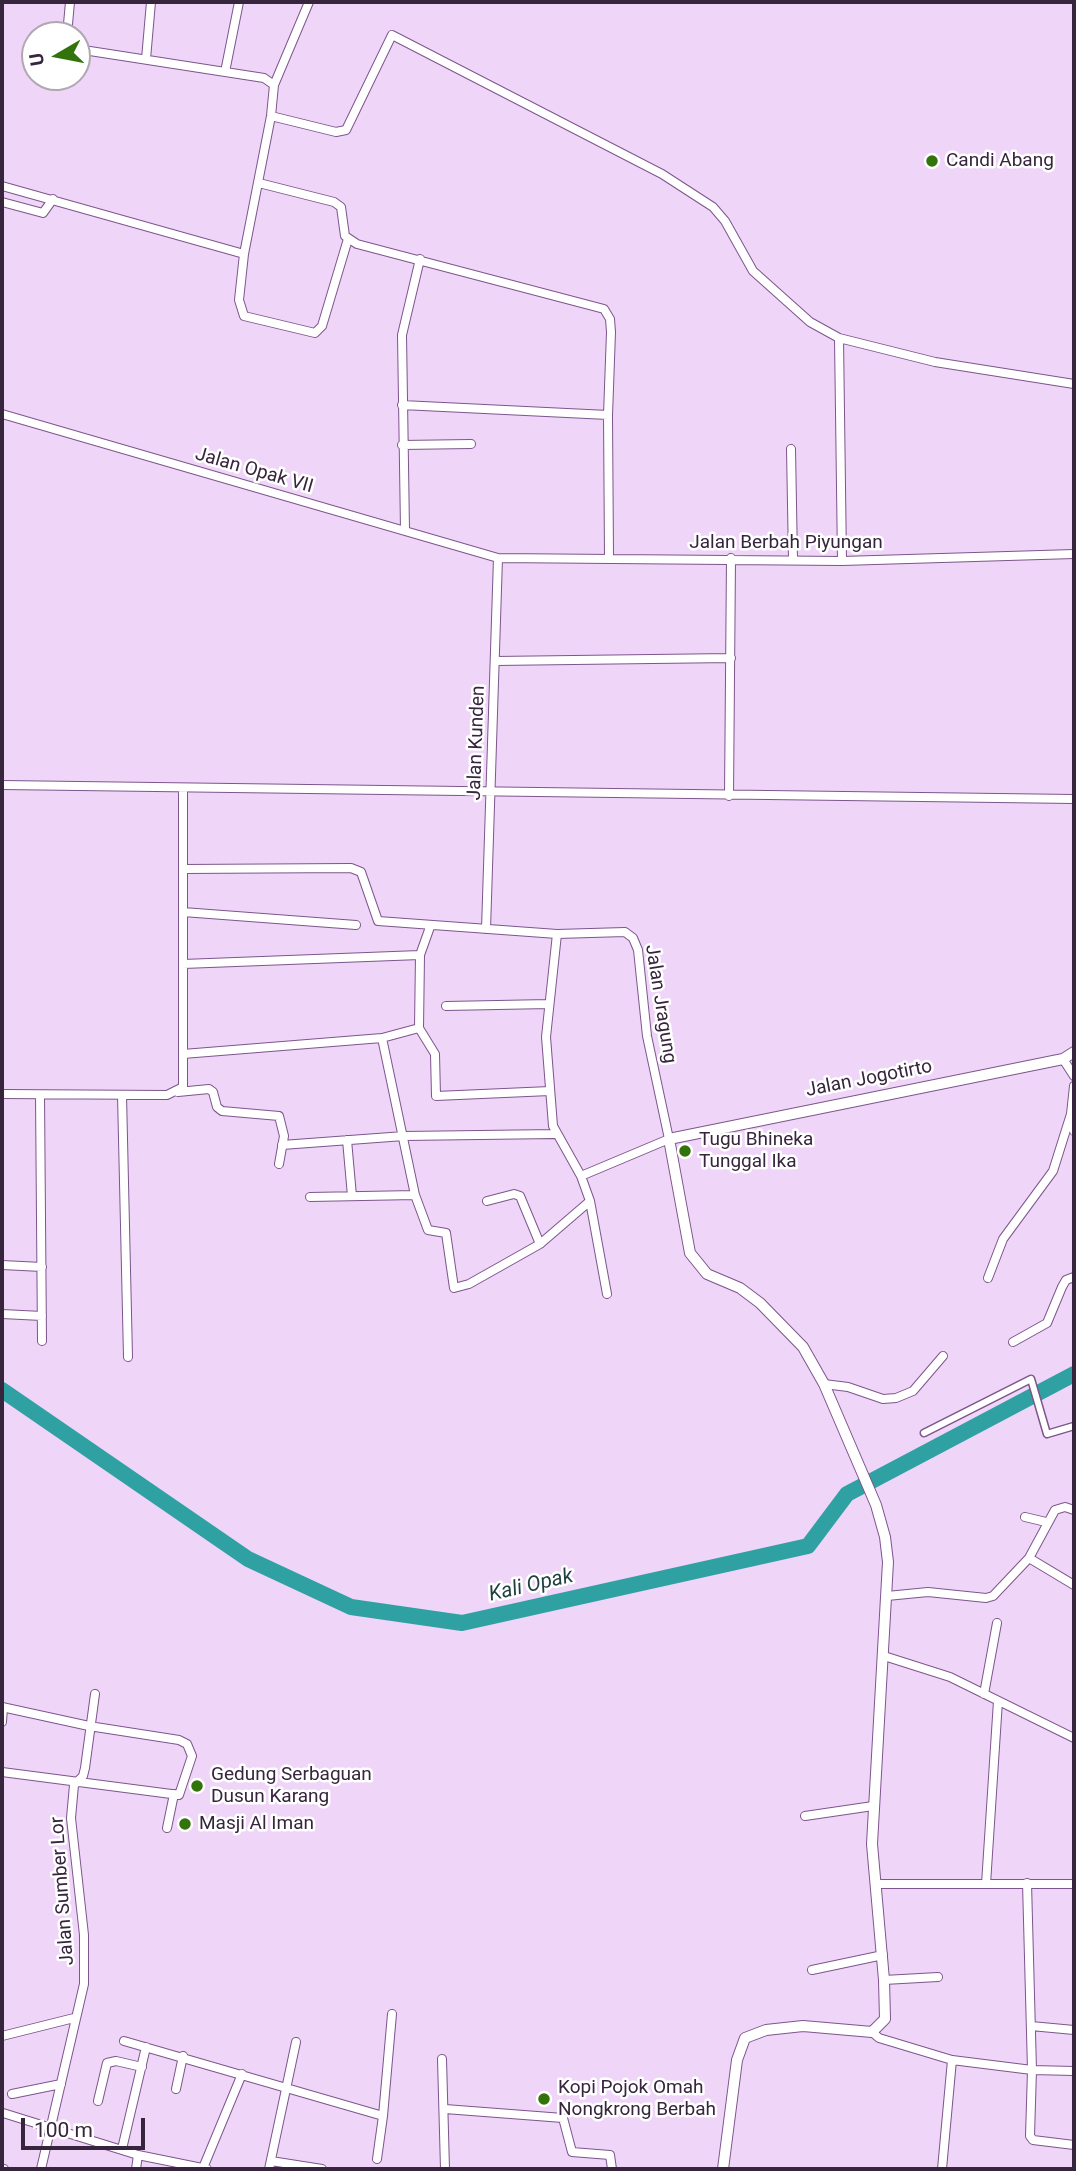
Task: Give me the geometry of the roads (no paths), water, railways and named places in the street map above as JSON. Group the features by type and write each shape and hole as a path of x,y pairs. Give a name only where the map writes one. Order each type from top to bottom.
{"street":[{"path":"68,21 69,2"},
{"path":"146,59 151,2"},
{"path":"225,72 239,2"},
{"path":"259,183 334,202 341,207 348,239 322,326 315,333 244,316 239,300 244,254 271,116 274,85 309,2"},
{"path":"271,116 336,132 346,130 392,35 662,174 713,207 725,221 753,271 810,322 839,338 935,362 1074,384"},
{"path":"91,50 264,78 274,85"},
{"path":"2,186 244,254"},
{"path":"2,202 43,213 48,211 53,199"},
{"path":"348,239 604,309 610,319 611,332 608,415 609,558"},
{"path":"405,530 402,335 420,259"},
{"path":"839,338 842,561"},
{"path":"402,405 608,415"},
{"name":"Jalan Opak VII","path":"2,414 498,558"},
{"path":"402,445 471,444"},
{"path":"791,449 793,560"},
{"name":"Jalan Berbah Piyungan","path":"498,558 842,561 1074,554"},
{"name":"Jalan Kunden","path":"486,929 498,558"},
{"path":"729,796 731,558"},
{"path":"495,661 732,658"},
{"path":"2,785 1074,799"},
{"path":"178,1092 183,1087 183,788"},
{"name":"Jalan Jragung","path":"183,869 351,868 360,872 379,922 557,934 625,932 633,938 638,950 646,1027 669,1139"},
{"path":"183,912 356,925"},
{"path":"430,927 420,956 418,1028 435,1054 436,1096 550,1091"},
{"path":"557,934 546,1037 555,1134 581,1176 590,1201 607,1294"},
{"path":"183,964 420,956"},
{"path":"446,1006 549,1004"},
{"path":"183,1054 382,1038 418,1028"},
{"path":"382,1038 415,1195 428,1230 446,1233 454,1288 469,1284 540,1244 590,1201"},
{"name":"Jalan Jogotirto","path":"669,1139 1063,1059 1074,1052"},
{"path":"1063,1059 1074,1076"},
{"path":"988,1278 1003,1239 1053,1171 1070,1114 1074,1086"},
{"path":"2,1094 167,1095 209,1089 213,1091 217,1107 222,1111 279,1116 284,1136 279,1164"},
{"path":"122,1094 128,1357"},
{"path":"40,1095 42,1341"},
{"path":"1070,1114 1074,1131"},
{"path":"282,1145 404,1136 555,1134"},
{"path":"581,1176 669,1139 690,1253 707,1274 740,1289 783,1323 803,1347 824,1384 876,1505 885,1537 887,1596 873,1806 875,1884 883,1955 885,2020 872,2032"},
{"path":"347,1140 352,1196"},
{"path":"486,1201 514,1194 520,1196 540,1244"},
{"path":"310,1197 415,1195"},
{"path":"2,1265 42,1267"},
{"path":"1013,1342 1036,1332 1047,1323 1066,1280 1074,1277"},
{"path":"2,1314 42,1316"},
{"path":"824,1384 833,1383 883,1399 896,1398 913,1391 943,1356"},
{"path":"924,1433 1031,1379 1048,1434 1074,1426"},
{"path":"887,1596 928,1592 986,1598 1001,1590 1029,1558 1046,1522 1055,1510 1065,1507 1074,1510"},
{"path":"1025,1517 1046,1522"},
{"path":"1029,1558 1074,1585"},
{"path":"984,1694 997,1623"},
{"path":"884,1656 950,1677 1074,1738"},
{"name":"Jalan Sumber Lor","path":"41,2169 74,2018 85,1984 84,1935 72,1818 74,1784 79,1781 85,1768 95,1694"},
{"path":"986,1884 998,1701"},
{"path":"2,1722 3,1707 187,1744 191,1756 181,1795 2,1772"},
{"path":"167,1828 174,1794"},
{"path":"805,1816 873,1806"},
{"path":"1027,1883 1032,2070 1030,2138 1074,2145"},
{"path":"875,1884 1074,1884"},
{"path":"813,1970 883,1955"},
{"path":"884,1980 938,1977"},
{"path":"377,2159 392,2014"},
{"path":"2,2036 74,2018"},
{"path":"723,2169 737,2060 745,2038 766,2030 803,2026 872,2032 879,2038 952,2060 1032,2070 1074,2071"},
{"path":"1031,2026 1074,2029"},
{"path":"124,2040 383,2116"},
{"path":"296,2042 270,2165 322,2169"},
{"path":"122,2149 146,2047"},
{"path":"176,2089 183,2056"},
{"path":"442,2059 444,2169"},
{"path":"942,2169 952,2060"},
{"path":"98,2101 107,2063 116,2061 142,2067"},
{"path":"3,2113 122,2149 162,2165 204,2169 242,2074"},
{"path":"12,2094 61,2084"},
{"path":"445,2109 563,2118 572,2152 610,2155 612,2169"},
{"path":"135,2169 138,2155"}],"waterway":[{"name":"Kali Opak","path":"2,1390 248,1559 351,1607 462,1623 808,1546 847,1494 1074,1374"}],"place":[{"name":"Candi Abang","path":"932,161"},
{"name":"Tugu Bhineka Tunggal Ika","path":"685,1151"},
{"name":"Gedung Serbaguan Dusun Karang","path":"197,1786"},
{"name":"Masji Al Iman","path":"185,1824"},
{"name":"Kopi Pojok Omah Nongkrong Berbah","path":"544,2099"}]}
